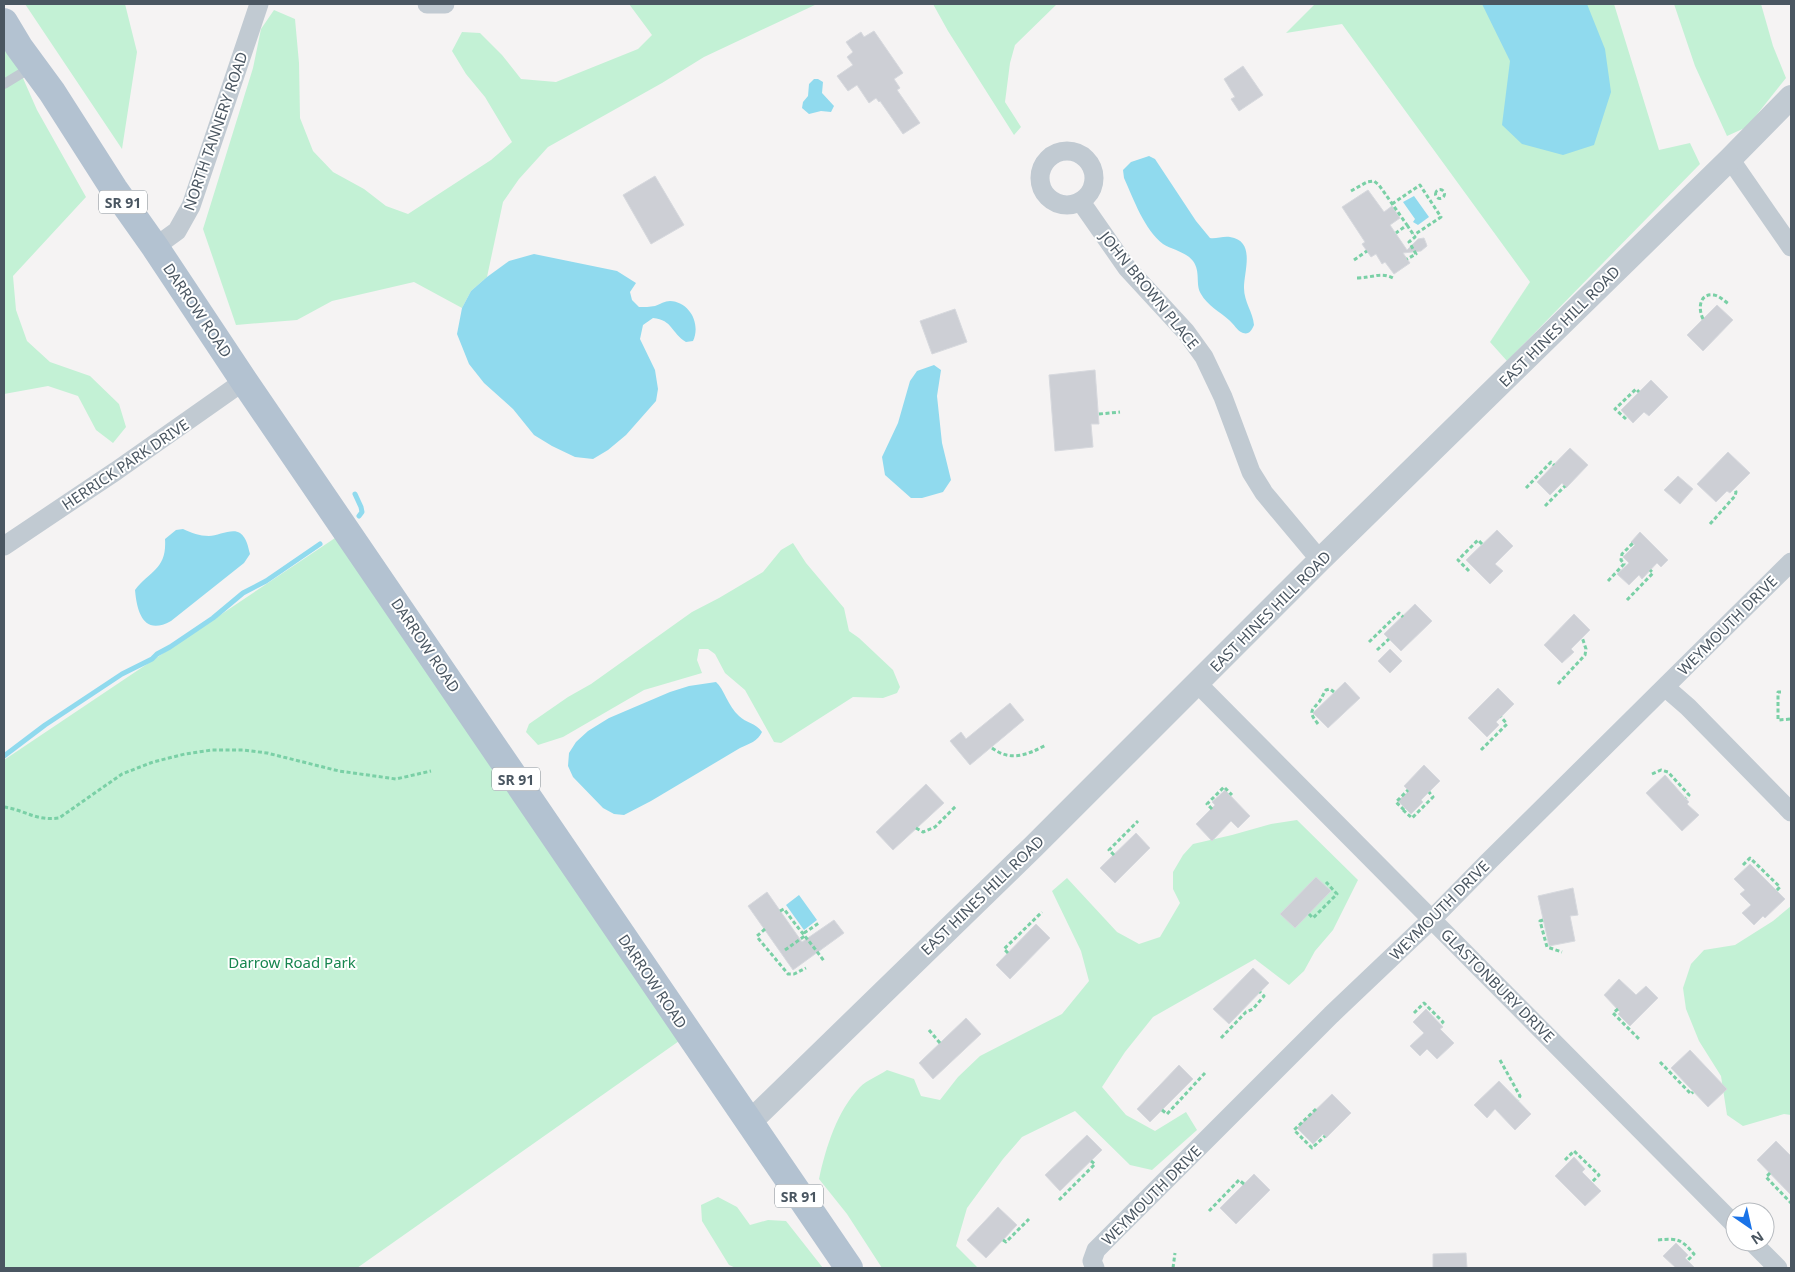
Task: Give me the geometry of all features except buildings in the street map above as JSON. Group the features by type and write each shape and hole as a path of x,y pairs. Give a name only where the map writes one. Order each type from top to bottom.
{"main road":[{"name":"DARROW ROAD","path":"4,22 244,381 848,1268"}],"street":[{"name":"NORTH TANNERY ROAD","path":"156,247 177,231 192,206 259,4"},
{"path":"427,4 445,4"},
{"name":"EAST HINES HILL ROAD","path":"749,1123 1034,846 1320,560 1791,97"},
{"path":"1730,159 1791,247"},
{"name":"JOHN BROWN PLACE","path":"1081,202 1127,268 1186,332 1204,357 1223,397 1251,472 1264,493 1320,560"},
{"name":"HERRICK PARK DRIVE","path":"4,546 116,471 244,381"},
{"name":"WEYMOUTH DRIVE","path":"1093,1265 1096,1250 1331,1015 1432,919 1489,860 1791,562"},
{"name":"GLASTONBURY DRIVE","path":"1197,683 1725,1214"},
{"path":"1665,687 1688,707 1791,812"},
{"path":"1762,1252 1778,1268"}],"lane":[{"path":"4,84 33,66"}],"path":[{"path":"1350,191 1367,182 1374,181 1379,185 1414,235"},
{"path":"1392,204 1420,186 1441,217 1414,235 1415,237 1408,242 1416,254 1407,259"},
{"path":"1430,201 1436,197"},
{"path":"1396,233 1407,225"},
{"path":"1354,260 1367,251"},
{"path":"1357,278 1366,278 1380,274 1395,279"},
{"path":"1703,319 1699,308 1706,297 1712,295 1719,297 1729,304"},
{"path":"1626,419 1616,409 1636,389 1639,392"},
{"path":"1099,414 1120,412"},
{"path":"1526,488 1551,462 1554,465"},
{"path":"1544,506 1565,486"},
{"path":"1710,524 1735,496 1736,492 1734,489"},
{"path":"1469,571 1458,560 1478,540 1482,544"},
{"path":"1608,581 1624,564 1621,557 1622,554 1633,543"},
{"path":"1627,600 1653,573 1650,570"},
{"path":"1369,642 1399,613 1403,616"},
{"path":"1558,684 1584,655 1586,649 1582,637"},
{"path":"1377,650 1389,639"},
{"path":"1318,724 1311,712 1313,707 1326,690 1330,689 1334,692"},
{"path":"1781,692 1778,692 1778,720 1791,720"},
{"path":"1481,750 1507,724 1501,717"},
{"path":"992,748 999,753 1012,757 1025,755 1046,745"},
{"path":"4,808 12,808 47,819 59,818 122,774 153,762 212,750 243,750 267,753 339,771 396,779 431,771"},
{"path":"1652,774 1661,770 1668,772 1689,795 1686,798"},
{"path":"1212,809 1207,804 1224,786 1232,794"},
{"path":"1408,790 1396,802 1412,818 1434,797 1429,792"},
{"path":"916,828 923,832 935,827 956,806"},
{"path":"1114,855 1109,850 1138,821"},
{"path":"1743,864 1750,858 1780,887 1776,891"},
{"path":"1309,914 1313,918 1337,894 1326,882"},
{"path":"780,912 784,909 824,961"},
{"path":"1008,952 1004,949 1042,912"},
{"path":"1543,920 1540,921 1546,947 1562,952"},
{"path":"785,950 819,922"},
{"path":"765,929 757,936 758,938 788,974 794,974 806,968"},
{"path":"1221,1038 1246,1012 1253,1009 1264,996 1260,992"},
{"path":"1414,1013 1424,1003 1443,1022 1441,1024"},
{"path":"1618,1009 1613,1013 1640,1040"},
{"path":"929,1030 940,1043"},
{"path":"1500,1060 1520,1096 1518,1100"},
{"path":"1660,1062 1691,1094 1693,1092"},
{"path":"1162,1110 1166,1114 1205,1073"},
{"path":"1316,1109 1294,1130 1312,1148 1325,1136"},
{"path":"1565,1160 1574,1151 1599,1175 1592,1182"},
{"path":"1059,1200 1095,1164 1091,1161"},
{"path":"1770,1173 1766,1177 1791,1203"},
{"path":"1209,1211 1240,1180 1244,1184"},
{"path":"1004,1240 1006,1242 1029,1219"},
{"path":"1658,1240 1674,1239 1684,1243 1694,1254 1688,1260"},
{"path":"1173,1268 1175,1253"}],"green space":[{"path":"25,4 125,4 137,52 122,149"},
{"path":"629,4 817,4 704,57 662,83 548,147 519,179 503,202 487,277 471,291 462,308 414,282 332,301 297,320 236,325 203,229 253,68 261,29 274,10 295,19 299,63 300,118 313,151 333,172 364,189 386,206 408,214 491,160 512,142 485,97 466,74 452,51 462,32 480,33 502,55 521,79 556,82 638,49 652,35"},
{"path":"933,4 1057,4 1015,45 1010,63 1005,102 1021,127 1014,135 948,31"},
{"path":"1315,4 1614,4 1659,150 1690,143 1700,164 1507,361 1490,342 1530,282 1342,24 1286,33"},
{"path":"1674,4 1761,4 1773,46 1786,78 1747,127 1727,136 1695,66"},
{"path":"4,35 37,110 86,197 13,276 16,310 27,341 50,362 90,376 119,404 126,427 113,443 96,430 78,396 48,386 4,394"},
{"name":"Darrow Road Park","path":"347,530 689,1034 357,1268 4,1268 4,760"},
{"path":"793,543 806,563 844,608 849,631 893,670 900,687 897,693 883,698 853,697 781,743 774,742 745,690 725,673 715,654 708,649 699,649 697,660 702,673 644,690 563,737 538,745 526,732 529,724 568,697 591,684 692,612 763,572 781,550"},
{"path":"1297,820 1358,880 1333,930 1315,951 1304,971 1289,985 1255,959 1153,1017 1125,1052 1102,1087 1126,1115 1155,1131 1186,1112 1197,1130 1152,1170 1130,1165 1075,1111 1022,1137 1003,1159 967,1208 956,1246 978,1268 882,1268 847,1214 819,1179 825,1154 839,1118 860,1087 887,1070 914,1079 921,1096 940,1100 958,1077 980,1056 1062,1014 1089,981 1081,951 1052,891 1067,878 1117,932 1139,944 1160,937 1180,903 1173,889 1173,872 1183,855 1193,844 1271,824"},
{"path":"1791,906 1791,1115 1784,1114 1743,1126 1727,1115 1721,1076 1699,1041 1686,1009 1683,988 1691,964 1704,950 1735,945 1773,921"},
{"path":"718,1197 737,1207 750,1225 768,1220 786,1221 823,1268 736,1268 729,1265 702,1221 701,1205"}],"water":[{"path":"1482,4 1587,4 1605,49 1611,92 1594,145 1563,155 1522,144 1502,125 1510,61"},
{"path":"814,79 823,82 822,93 834,106 831,112 821,111 809,114 802,108 803,102 808,96 809,84"},
{"path":"1149,156 1155,159 1196,221 1210,238 1230,237 1243,244 1247,258 1244,293 1254,325 1249,333 1239,331 1207,302 1199,290 1197,269 1193,261 1183,253 1163,244 1156,238 1145,222 1124,178 1123,170 1131,162"},
{"path":"1414,196 1429,217 1418,225 1413,222 1415,219 1403,202"},
{"path":"534,254 617,271 636,283 630,292 632,300 639,307 655,306 668,301 677,302 688,310 695,321 696,328 693,341 686,342 668,324 660,319 653,318 643,325 640,339 655,370 658,389 656,401 626,435 608,450 593,459 575,457 534,435 513,409 484,383 469,364 457,334 462,308 471,291 509,261"},
{"path":"934,365 941,370 937,396 942,443 951,480 943,492 922,498 911,498 885,475 882,457 898,423 910,381 917,371"},
{"path":"183,529 205,536 229,532 240,533 247,543 250,554 244,563 171,621 162,625 154,626 148,624 140,614 135,590 161,563 165,549 165,539 176,530"},
{"path":"716,682 735,712 762,732 753,742 624,815 614,814 603,808 573,777 568,766 569,753 576,742 588,731 609,718 670,692 689,686"},
{"path":"799,895 817,920 804,930 786,905"}],"waterway":[{"path":"355,494 362,512 359,516"},
{"path":"4,756 45,725 122,674 152,659 213,618 243,593 266,581 320,544"}]}
